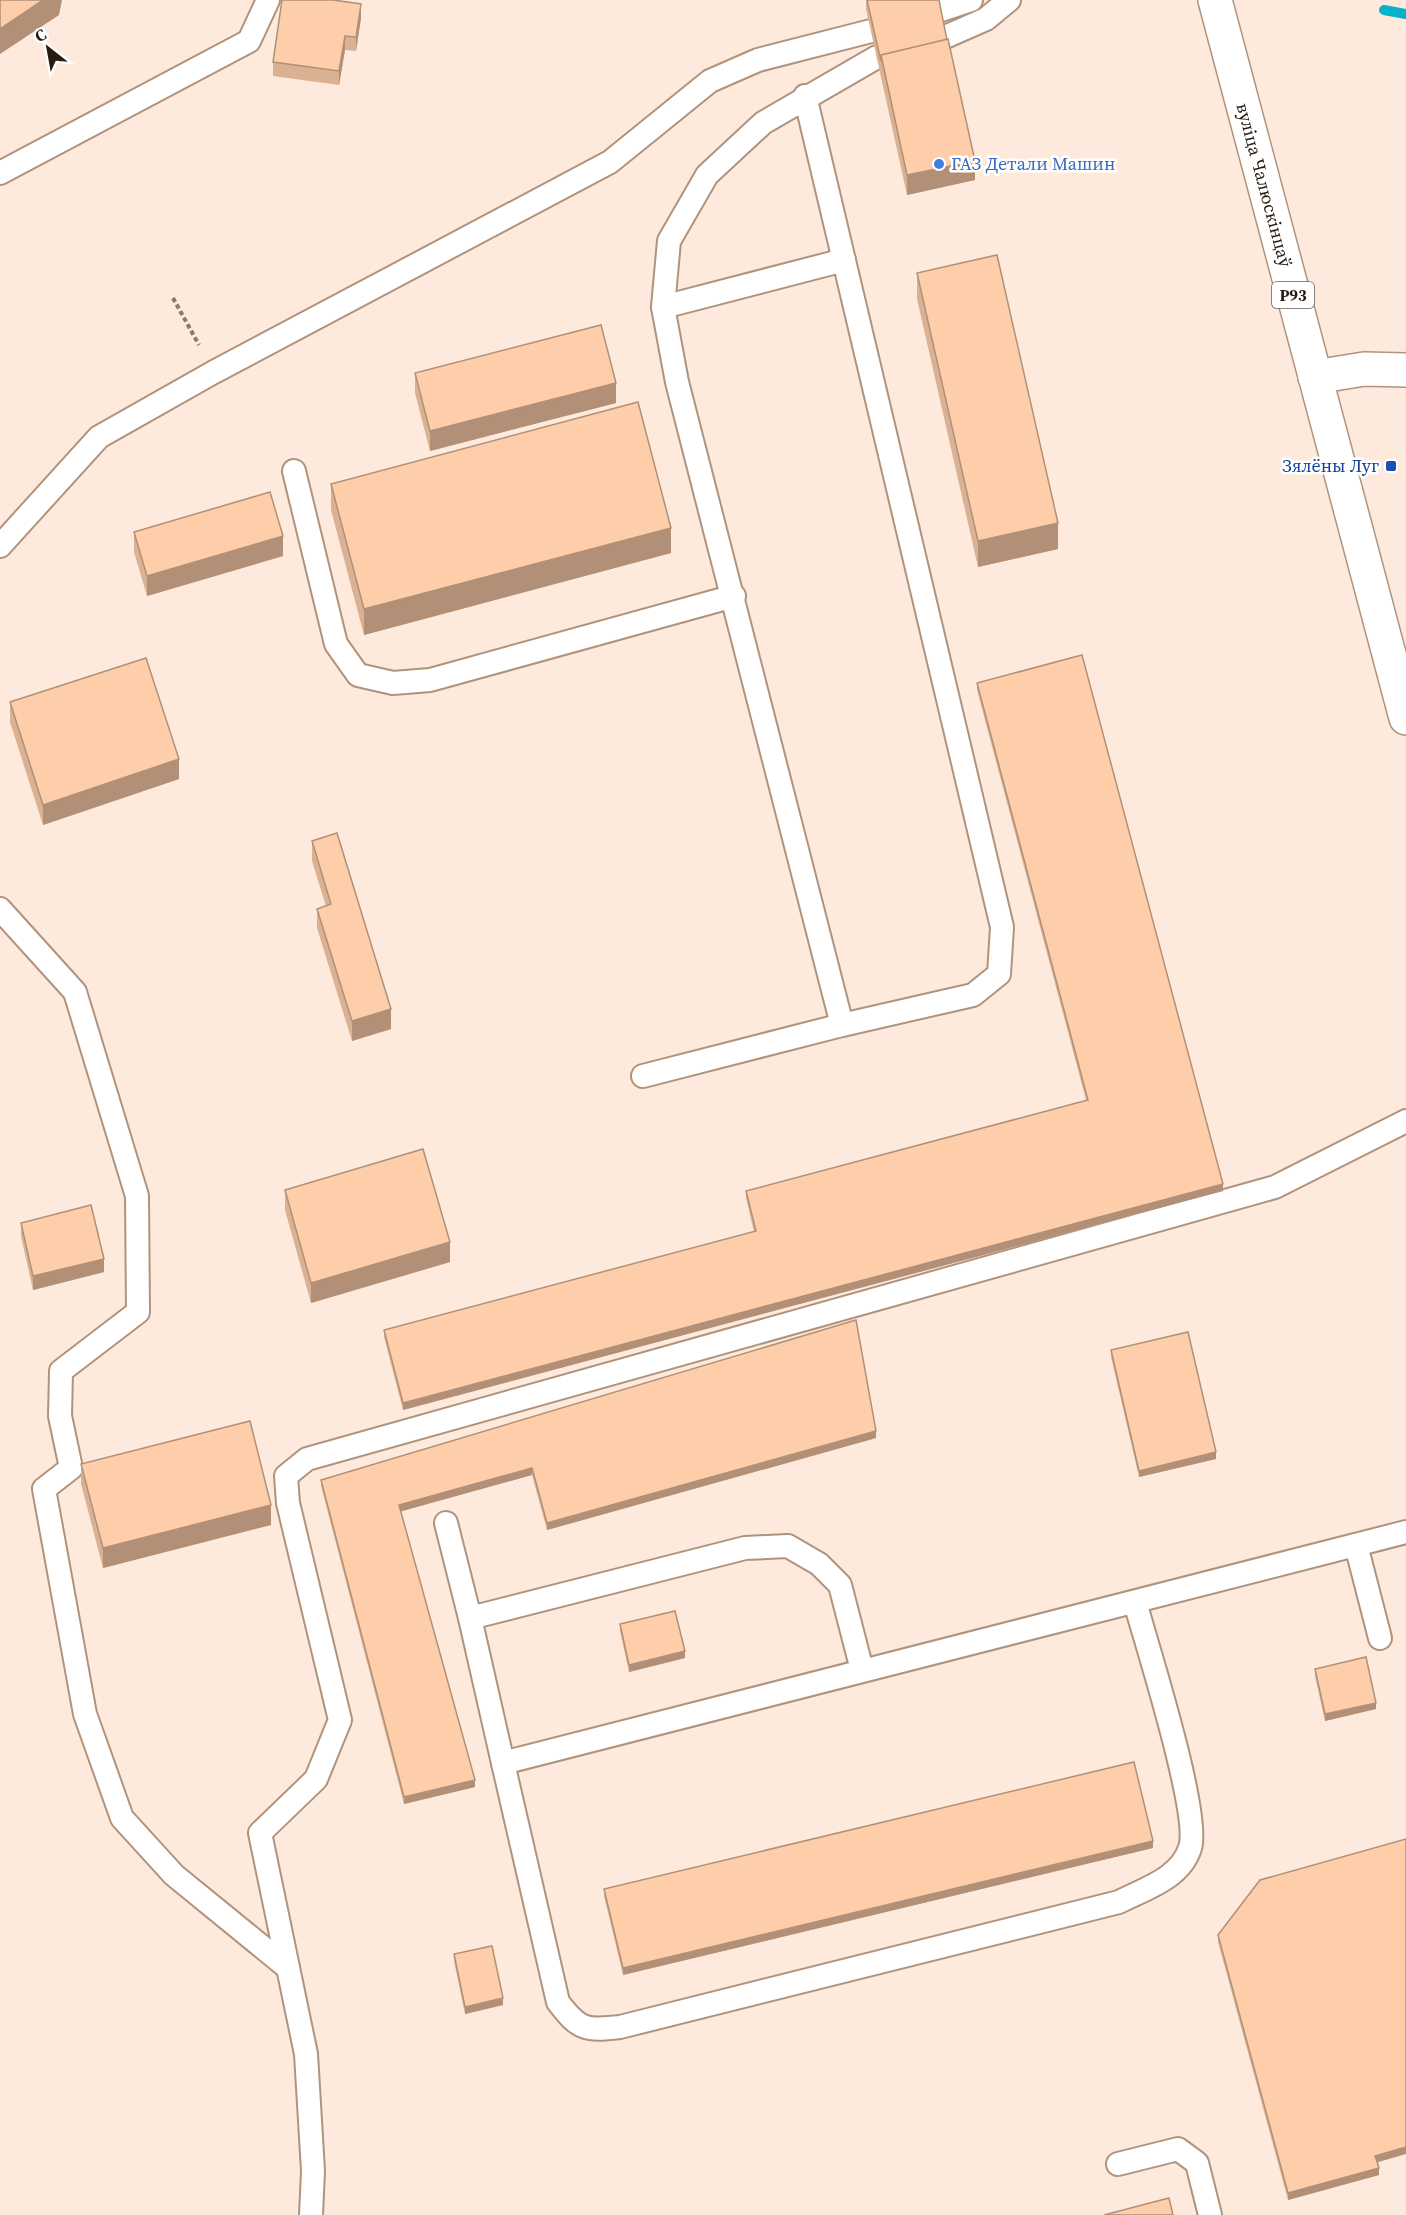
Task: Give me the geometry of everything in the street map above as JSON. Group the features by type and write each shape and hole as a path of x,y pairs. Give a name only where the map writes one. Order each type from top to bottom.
{"main road":[{"name":"вуліца Чалюскінцаў","path":"1215,0 1406,718"},
{"path":"1315,377 1364,369 1406,370"}],"lane":[{"path":"0,173 249,41 268,0"},
{"path":"938,11 971,0"},
{"path":"945,37 986,20 1009,0"},
{"path":"0,546 99,437 214,372 610,162 710,81 758,60 871,31"},
{"path":"843,1025 677,382 663,307 669,241 707,175 763,123 805,96 877,57"},
{"path":"643,1076 843,1025 973,995 999,974 1002,927 805,96"},
{"path":"663,307 844,260"},
{"path":"294,471 336,645 358,675 393,683 430,680 734,596"},
{"path":"0,909 75,992 137,1196 138,1312 61,1371 60,1416 71,1468 44,1489 85,1714 122,1818 174,1875 288,1968"},
{"path":"311,2215 313,2171 306,2054 260,1833 316,1779 340,1720 288,1503 286,1476 307,1460 1275,1187 1406,1121"},
{"path":"446,1523 558,2002 574,2023 592,2031 632,2024 1107,1905 1172,1875 1190,1848 1189,1804 1136,1602"},
{"path":"503,1764 1406,1532"},
{"path":"1356,1545 1380,1638"},
{"path":"470,1618 745,1548 788,1546 819,1564 840,1586 862,1670"},
{"path":"1118,2164 1178,2149 1197,2163 1210,2215"}],"path":[{"path":"173,298 214,372"}],"building":[{"path":"0,0 43,0 0,29"},
{"path":"282,0 333,0 361,4 356,37 345,36 339,71 273,62"},
{"path":"867,0 939,0 947,40 881,55 881,61"},
{"path":"948,39 975,161 907,175 881,55"},
{"path":"997,255 1058,523 978,541 917,273"},
{"path":"601,325 616,383 430,431 415,373"},
{"path":"638,402 671,528 364,609 331,484"},
{"path":"270,492 283,536 147,576 134,532"},
{"path":"1082,655 1223,1184 403,1403 384,1330 756,1231 746,1191 1088,1100 977,683"},
{"path":"146,658 179,759 43,805 10,702"},
{"path":"337,833 391,1009 352,1021 317,909 331,904 312,841"},
{"path":"423,1149 450,1242 311,1283 285,1190"},
{"path":"91,1205 104,1259 33,1276 21,1223"},
{"path":"856,1320 876,1431 547,1523 532,1468 399,1505 475,1780 404,1797 321,1480"},
{"path":"1188,1332 1216,1452 1139,1471 1111,1350"},
{"path":"250,1421 271,1505 103,1548 81,1464"},
{"path":"675,1611 685,1651 629,1665 620,1624"},
{"path":"1366,1657 1376,1703 1325,1714 1315,1669"},
{"path":"1134,1762 1153,1841 623,1968 604,1889"},
{"path":"1406,1839 1406,2147 1375,2156 1379,2168 1288,2193 1218,1935 1260,1880"},
{"path":"492,1946 503,1998 465,2007 454,1954"},
{"path":"1169,2198 1173,2215 1104,2215"}],"waterway":[{"path":"1384,10 1406,14"}],"place":[{"name":"ГАЗ Детали Машин","path":"939,164"},
{"name":"Зялёны Луг","path":"1391,466"}]}
